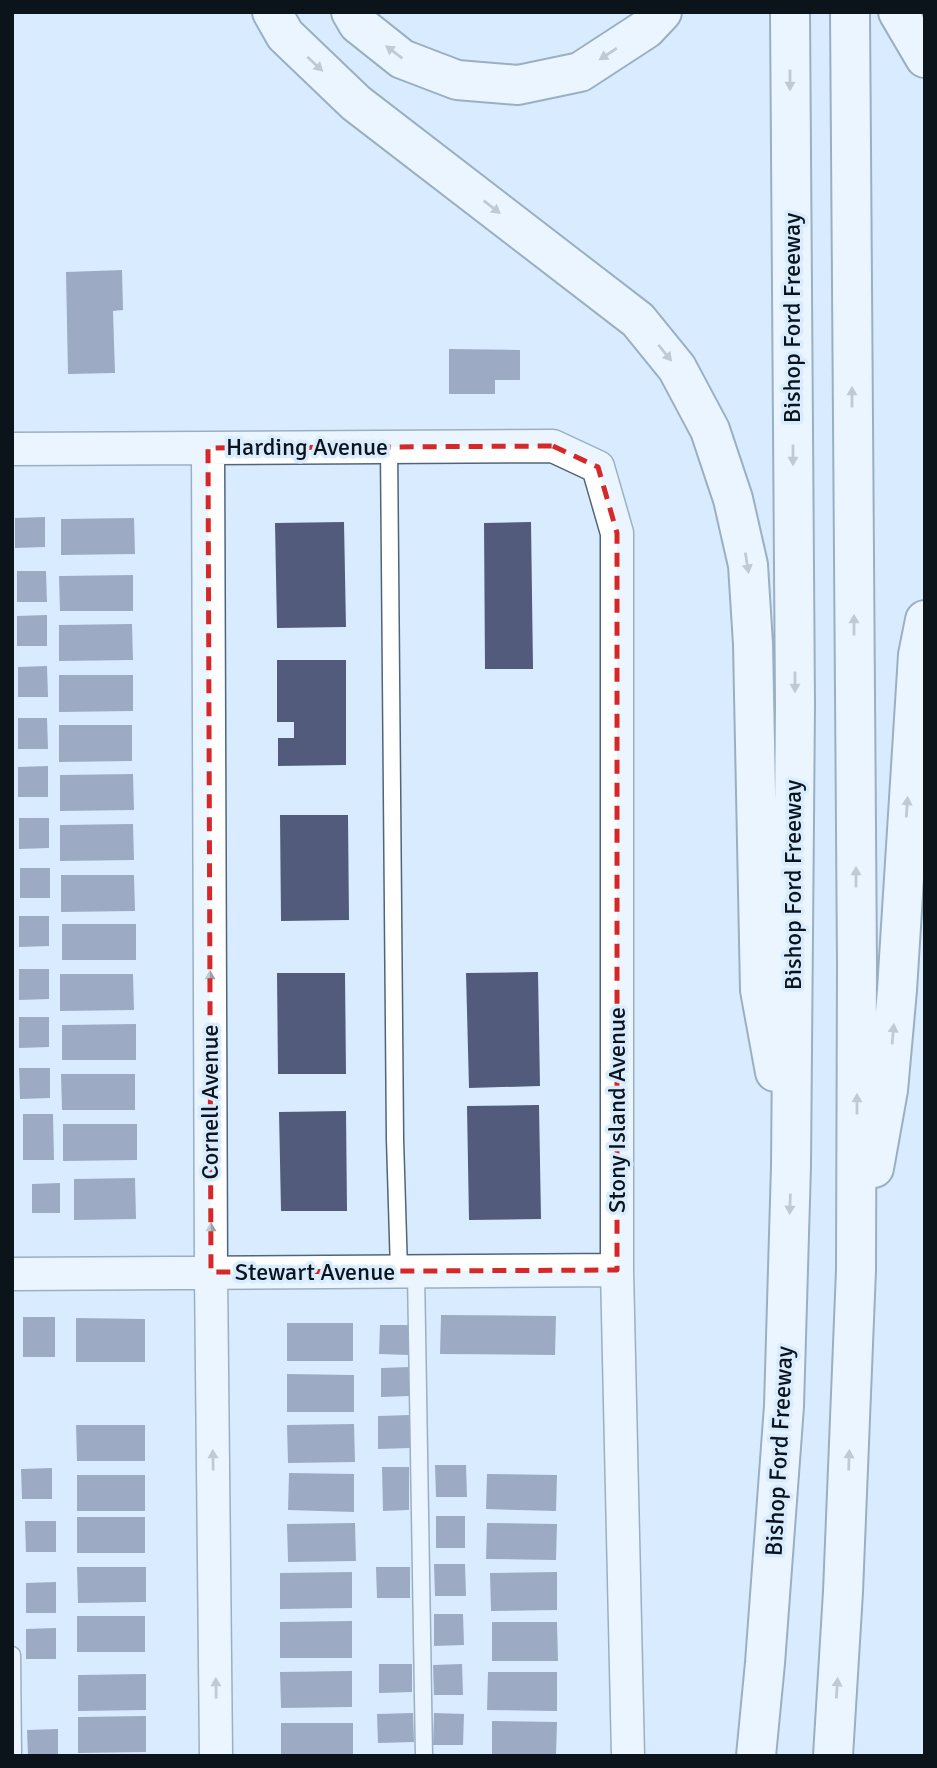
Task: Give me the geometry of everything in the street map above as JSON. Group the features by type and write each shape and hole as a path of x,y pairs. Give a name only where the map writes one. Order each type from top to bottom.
{"highway":[{"path":"272,12 285,35 356,103 638,320 677,368 710,430 733,499 748,565 753,645 760,990 791,1166"},
{"path":"351,12 358,24 402,58 457,80 519,85 580,72 646,30 662,12"},
{"name":"Bishop Ford Freeway","path":"756,1756 783,1406 791,1166 795,705 790,12"},
{"path":"832,1756 844,1592 856,1270 857,951 850,12"},
{"path":"898,12 925,58"},
{"path":"856,1270 888,1090 918,655 925,620"}],"street":[{"name":"Harding Avenue","path":"12,449 553,446 598,467"},
{"name":"Cornell Avenue","path":"208,448 216,1756"},
{"name":"Stony Island Avenue","path":"598,467 617,533 617,1270 628,1756"},
{"name":"Stewart Avenue","path":"12,1273 617,1270"}],"lane":[{"path":"389,447 394,1112 407,1271 424,1756"},
{"path":"12,1655 13,1756"}],"highlighted area":[{"path":"553,446 598,467 617,533 617,1270 211,1272 208,448"}],"building":[{"path":"122,270 123,310 113,311 115,373 68,374 66,272"},
{"path":"449,349 520,350 520,380 495,380 495,394 449,394"},
{"path":"45,517 45,547 15,548 15,518"},
{"path":"134,518 135,554 61,555 61,519"},
{"path":"344,522 346,627 277,628 275,523"},
{"path":"531,522 533,669 485,669 484,523"},
{"path":"17,571 46,571 47,602 17,602"},
{"path":"133,575 133,611 60,611 59,576"},
{"path":"47,615 47,646 17,646 17,616"},
{"path":"132,624 133,660 59,661 59,625"},
{"path":"277,660 346,660 346,765 278,766 278,738 294,738 294,722 277,722"},
{"path":"47,666 48,697 18,697 18,667"},
{"path":"59,675 133,675 133,711 59,712"},
{"path":"18,718 47,718 48,749 18,749"},
{"path":"59,725 132,725 132,761 59,762"},
{"path":"48,766 48,797 18,797 18,767"},
{"path":"133,774 134,810 60,811 60,775"},
{"path":"280,815 348,815 349,920 281,921"},
{"path":"19,818 49,818 49,848 19,849"},
{"path":"133,824 134,860 60,861 60,825"},
{"path":"20,868 50,868 50,898 20,898"},
{"path":"61,875 134,875 135,911 61,912"},
{"path":"19,916 49,916 49,946 19,947"},
{"path":"62,924 136,924 136,960 62,960"},
{"path":"19,969 49,969 49,999 19,1000"},
{"path":"538,972 540,1086 469,1088 466,973"},
{"path":"277,973 345,973 346,1074 278,1074"},
{"path":"60,974 133,974 134,1010 60,1011"},
{"path":"19,1017 49,1017 49,1047 19,1048"},
{"path":"136,1024 136,1060 62,1060 62,1025"},
{"path":"19,1068 50,1068 50,1098 20,1099"},
{"path":"61,1074 135,1074 135,1110 62,1110"},
{"path":"539,1105 541,1219 469,1220 467,1106"},
{"path":"346,1111 347,1211 281,1211 279,1112"},
{"path":"23,1114 53,1114 54,1160 23,1160"},
{"path":"63,1124 137,1124 137,1160 63,1161"},
{"path":"135,1178 136,1219 74,1220 74,1179"},
{"path":"60,1183 60,1213 32,1213 32,1184"},
{"path":"441,1315 556,1316 555,1355 440,1354"},
{"path":"23,1317 55,1317 55,1357 23,1357"},
{"path":"76,1318 145,1319 145,1362 76,1362"},
{"path":"287,1323 353,1323 353,1361 287,1361"},
{"path":"380,1325 409,1325 409,1355 379,1354"},
{"path":"410,1367 410,1396 381,1397 381,1368"},
{"path":"287,1374 354,1375 354,1412 287,1412"},
{"path":"410,1415 411,1448 378,1449 378,1416"},
{"path":"354,1424 355,1462 288,1463 287,1425"},
{"path":"76,1425 145,1425 145,1461 77,1461"},
{"path":"435,1465 466,1465 467,1497 436,1497"},
{"path":"382,1467 409,1467 409,1510 383,1511"},
{"path":"52,1468 52,1499 22,1499 21,1469"},
{"path":"289,1473 354,1474 354,1512 288,1510"},
{"path":"487,1474 557,1475 556,1511 486,1509"},
{"path":"77,1475 145,1475 145,1511 77,1511"},
{"path":"436,1516 465,1516 465,1548 436,1548"},
{"path":"77,1517 145,1517 145,1553 77,1553"},
{"path":"25,1521 56,1521 56,1552 26,1552"},
{"path":"355,1523 356,1561 288,1562 287,1524"},
{"path":"487,1523 557,1524 556,1560 486,1559"},
{"path":"434,1564 465,1564 466,1596 435,1596"},
{"path":"77,1567 146,1567 146,1602 78,1603"},
{"path":"376,1567 410,1567 410,1598 377,1598"},
{"path":"352,1572 352,1608 280,1609 280,1573"},
{"path":"557,1572 557,1610 491,1611 490,1573"},
{"path":"56,1582 56,1613 26,1613 26,1583"},
{"path":"434,1614 463,1614 464,1645 434,1646"},
{"path":"77,1616 145,1616 145,1652 77,1652"},
{"path":"352,1621 352,1658 280,1658 280,1622"},
{"path":"492,1622 557,1622 558,1661 492,1661"},
{"path":"56,1628 56,1659 26,1659 26,1629"},
{"path":"379,1664 412,1664 412,1692 379,1693"},
{"path":"462,1664 463,1695 434,1695 433,1665"},
{"path":"352,1671 352,1707 281,1708 280,1672"},
{"path":"488,1672 557,1672 557,1711 487,1710"},
{"path":"146,1674 146,1710 78,1711 78,1675"},
{"path":"413,1713 414,1742 378,1743 377,1714"},
{"path":"434,1713 464,1714 463,1745 433,1745"},
{"path":"146,1716 146,1752 78,1753 78,1717"},
{"path":"492,1721 557,1722 556,1756 492,1756"},
{"path":"281,1723 353,1723 353,1756 281,1756"},
{"path":"58,1729 58,1756 28,1756 27,1730"}]}
